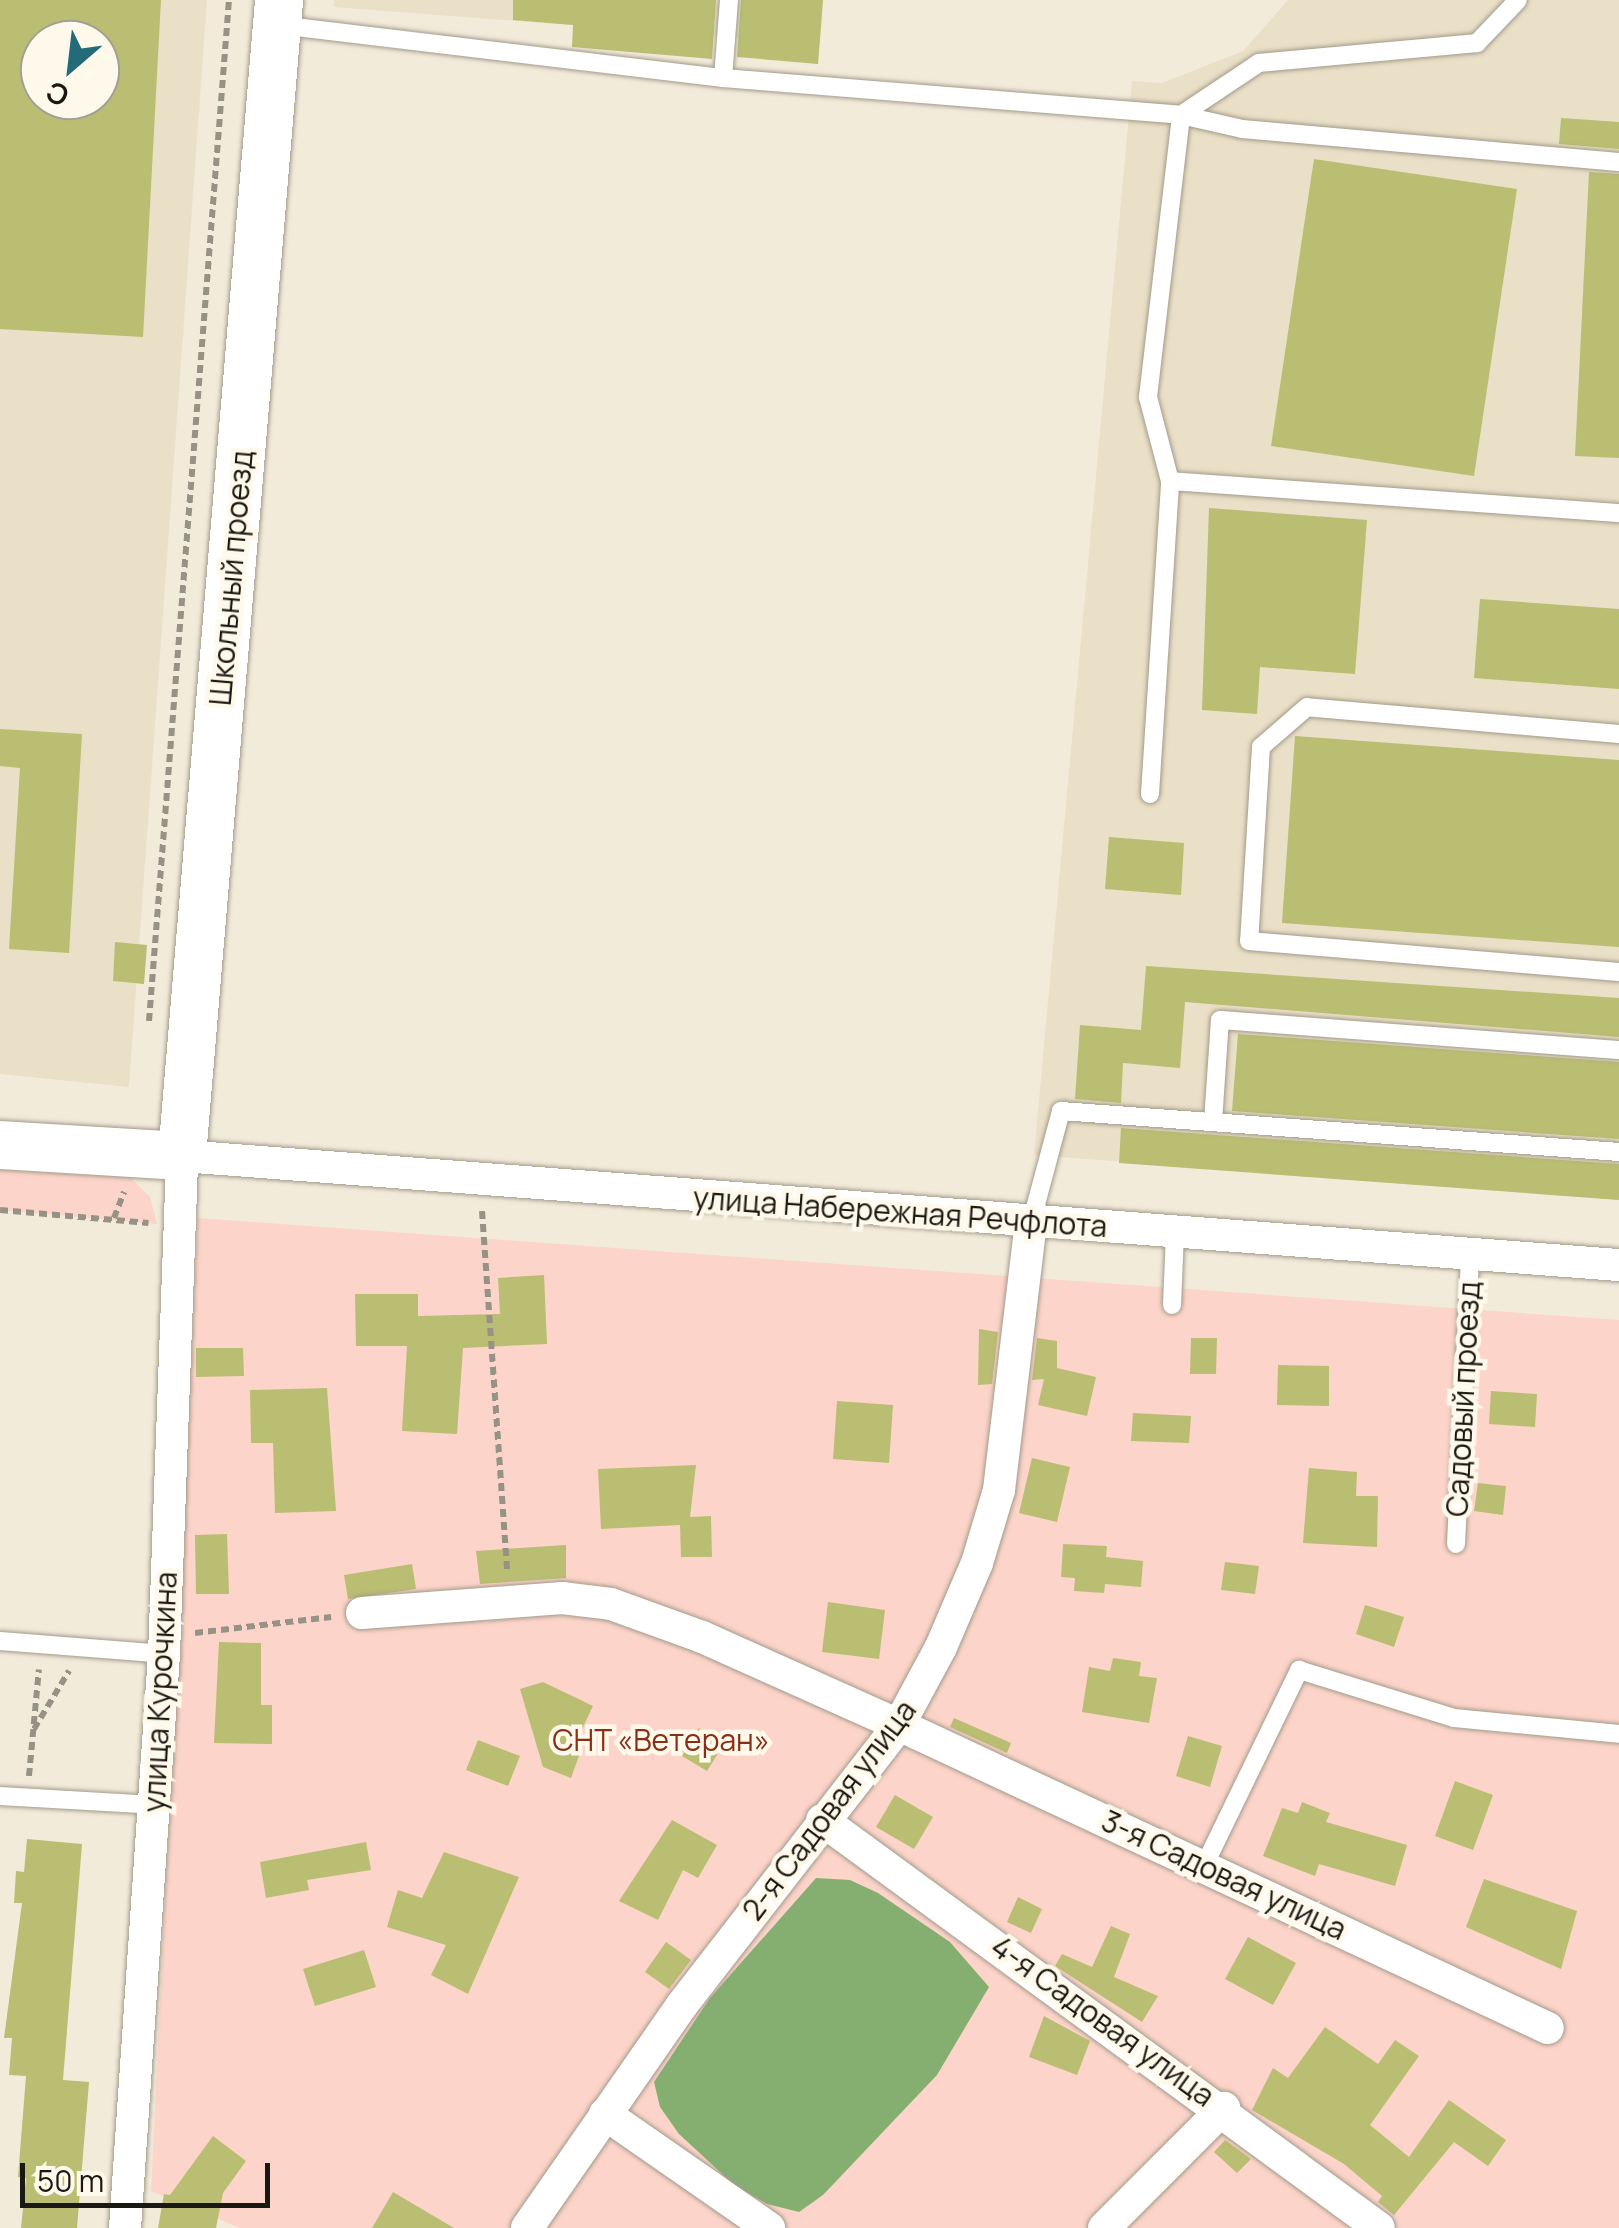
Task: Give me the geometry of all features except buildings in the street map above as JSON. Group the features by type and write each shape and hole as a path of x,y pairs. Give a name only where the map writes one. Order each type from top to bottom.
{"street":[{"name":"Школьный проезд","path":"182,1156 278,12"},
{"path":"0,1145 182,1156"},
{"name":"улица Набережная Речфлота","path":"182,1156 1619,1265"},
{"name":"улица Курочкина","path":"125,2228 164,1654 182,1156"},
{"name":"2-я Садовая улица","path":"527,2228 605,2114 822,1820 899,1726 978,1563 999,1490 1031,1223"},
{"name":"3-я Садовая улица","path":"362,1613 562,1598 611,1604 702,1637 1205,1864 1548,2028"},
{"name":"4-я Садовая улица","path":"822,1820 1224,2108 1379,2228"},
{"path":"1104,2228 1224,2108"},
{"path":"605,2114 769,2228"}],"lane":[{"path":"724,78 728,0"},
{"path":"1150,794 1170,481 1148,397 1181,115 1259,63 1477,43 1518,0"},
{"path":"278,12 724,78 1181,115 1242,130 1619,162"},
{"path":"1170,481 1619,513"},
{"path":"1619,734 1308,707 1262,747 1249,941 1619,972"},
{"path":"1212,1122 1220,1020 1619,1050"},
{"path":"1031,1223 1061,1111 1619,1152"},
{"path":"1172,1305 1175,1233"},
{"name":"Садовый проезд","path":"1456,1544 1470,1254"},
{"path":"0,1641 164,1654"},
{"path":"1205,1864 1298,1670 1454,1718 1619,1734"},
{"path":"0,1796 154,1805"}],"path":[{"path":"148,1035 229,0"},
{"path":"114,1218 130,1177"},
{"path":"479,1180 510,1604"},
{"path":"0,1210 181,1224"},
{"path":"164,1654 192,1633 362,1613"},
{"path":"26,1797 40,1645"},
{"path":"33,1730 83,1648"}],"shaded area":[{"path":"0,0 207,0 129,1087 0,1074"},
{"path":"334,0 823,0 820,44 334,7"},
{"path":"1288,0 1619,0 1619,1200 1034,1155 1132,81 1162,83 1243,51"},
{"path":"816,1878 850,1880 878,1893 950,1942 989,1987 937,2075 823,2195 799,2212 767,2204 734,2185 679,2134 660,2107 654,2082 710,1998"}],"green space":[{"path":"0,1162 130,1177 150,1197 157,1224 0,1210"},
{"name":"СНТ «Ветеран»","path":"198,1218 1619,1320 1619,2228 240,2228 151,2191"}]}
